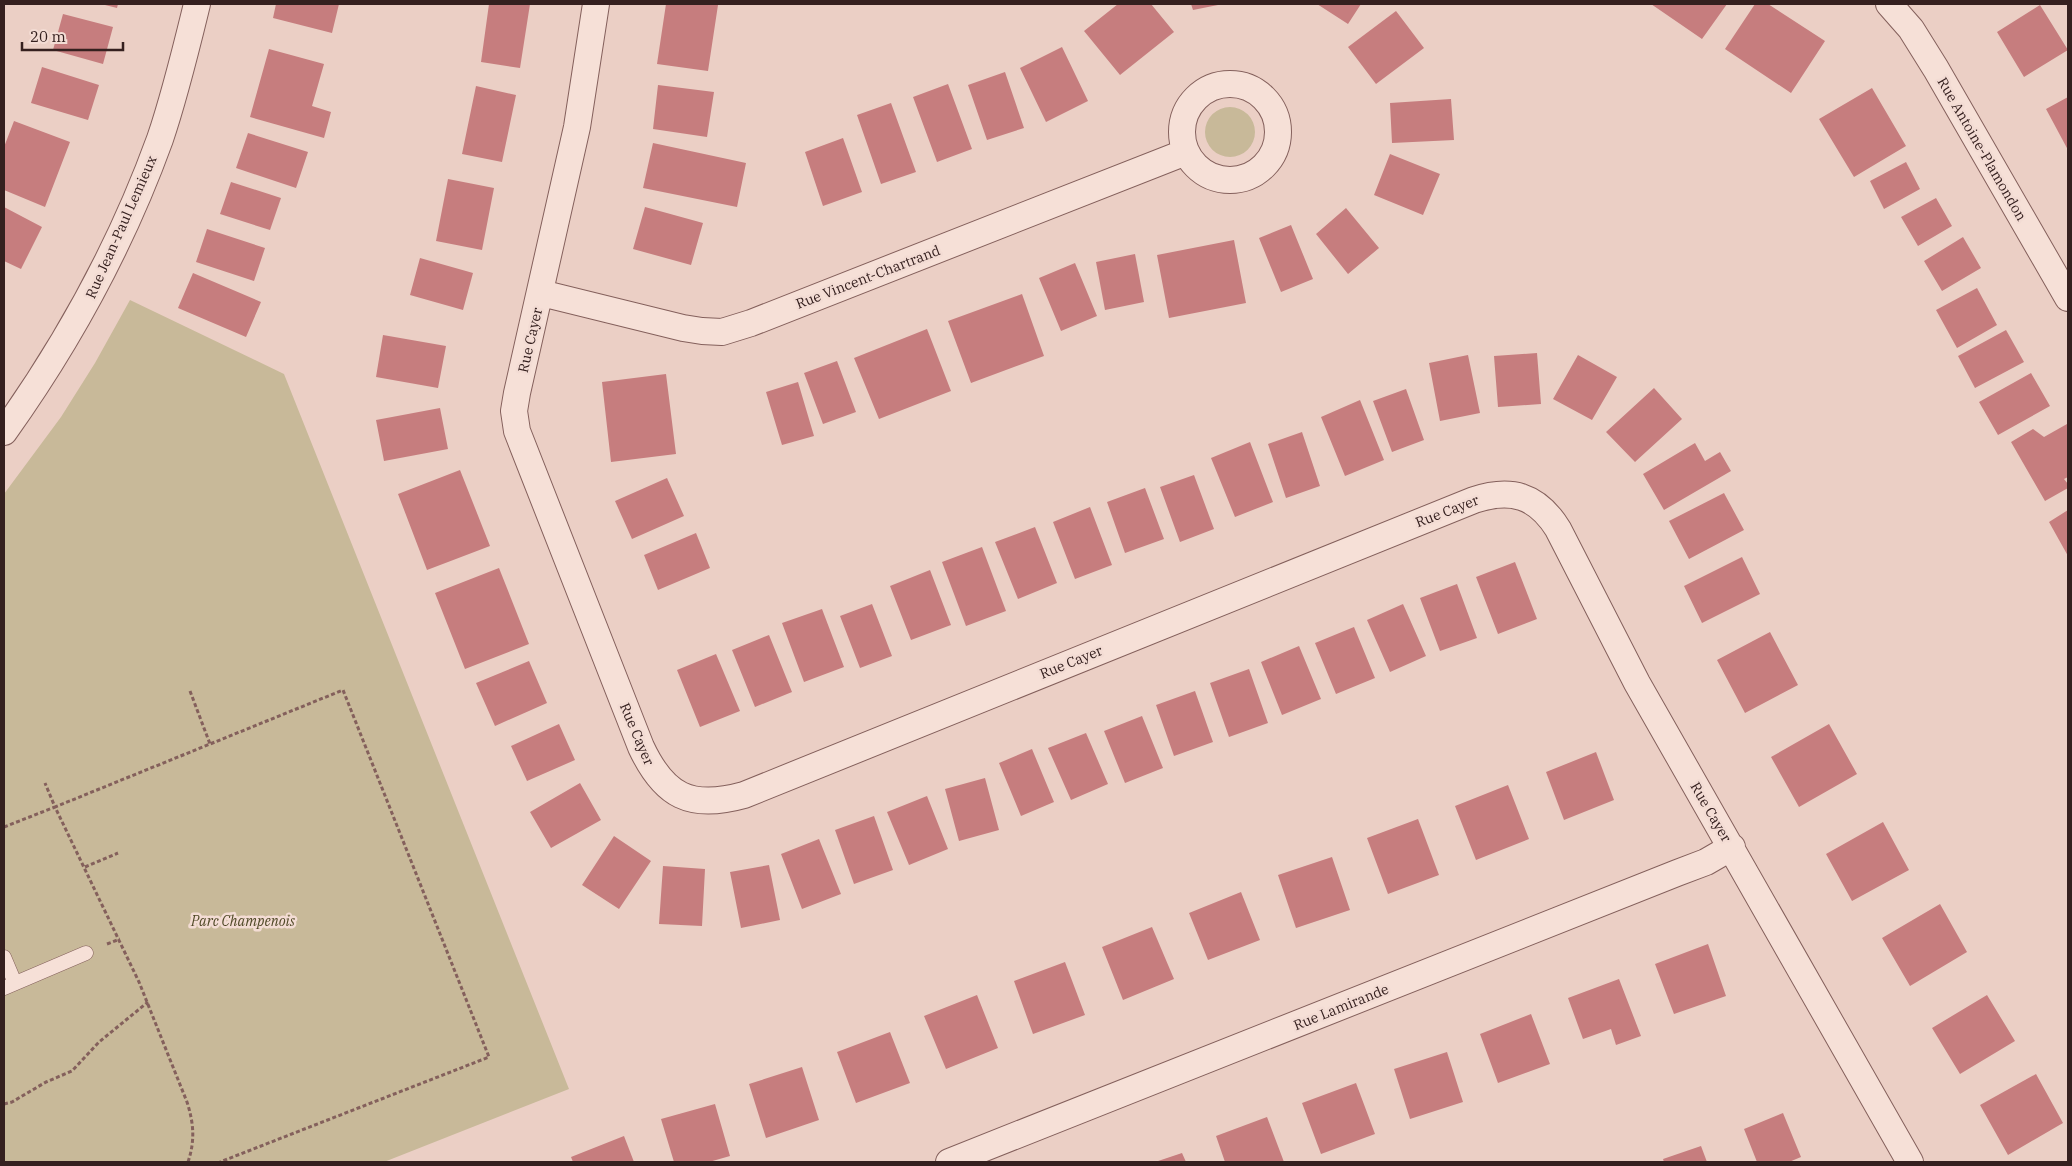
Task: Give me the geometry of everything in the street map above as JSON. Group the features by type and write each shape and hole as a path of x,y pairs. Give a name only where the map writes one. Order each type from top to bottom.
{"street":[{"name":"Rue Jean-Paul Lemieux","path":"4,432 47,370 83,310 115,247 137,198 160,138 182,68 197,4"},
{"name":"Rue Cayer","path":"596,4 577,127 514,411 517,431 641,747 658,778 672,790 686,797 701,801 712,801 744,795 1474,500 1505,494 1527,499 1541,507 1552,519 1637,683 1910,1162"},
{"name":"Rue Antoine-Plamondon","path":"1889,4 1911,30 1936,69 2068,298"},
{"name":"Rue Vincent-Chartrand","path":"541,293 683,328 722,332 751,323 1186,152"},
{"name":"Rue Lamirande","path":"949,1162 1677,874 1706,862 1732,847"}],"lane":[{"path":"4,957 9,985 86,953"}],"path":[{"path":"4,826 56,807 343,690 489,1057 220,1162"},
{"path":"190,691 210,744"},
{"path":"45,782 148,1002 193,1120 194,1139 188,1162"},
{"path":"85,867 118,853"},
{"path":"4,1104 12,1102 46,1082 72,1072 99,1042 148,1002"}],"green space":[{"path":"1230,107 1244,111 1251,118 1255,132 1251,146 1244,153 1230,157 1216,153 1209,146 1205,132 1209,118 1216,111"},
{"name":"Parc Champenois","path":"130,300 284,374 569,1089 384,1162 4,1162 4,494 61,417 95,363"}],"building":[{"path":"101,4 118,4 117,8"},
{"path":"276,4 339,4 332,33 273,18"},
{"path":"489,4 530,4 520,68 481,62"},
{"path":"666,4 718,5 708,71 657,64"},
{"path":"1118,4 1151,4 1174,32 1120,75 1084,31"},
{"path":"1191,4 1218,4 1218,5 1193,10"},
{"path":"1317,4 1361,4 1348,24"},
{"path":"1651,4 1727,4 1702,39"},
{"path":"1755,4 1768,4 1825,41 1791,93 1725,49"},
{"path":"2040,5 2068,50 2024,77 1997,32"},
{"path":"1396,11 1424,48 1376,84 1348,47"},
{"path":"63,14 113,27 103,64 53,50"},
{"path":"1062,47 1088,101 1046,122 1020,68"},
{"path":"269,49 324,64 312,106 331,112 324,138 250,117"},
{"path":"42,67 99,85 88,120 31,103"},
{"path":"1005,72 1024,128 987,140 968,85"},
{"path":"948,84 972,149 937,162 913,97"},
{"path":"658,85 714,92 707,137 653,129"},
{"path":"476,86 516,95 502,162 462,154"},
{"path":"1872,88 1906,146 1854,177 1819,119"},
{"path":"2068,97 2068,150 2046,109"},
{"path":"1451,99 1454,140 1392,143 1390,103"},
{"path":"891,103 916,172 881,184 857,115"},
{"path":"14,121 70,142 45,207 4,190 4,147"},
{"path":"248,133 308,152 296,188 236,168"},
{"path":"843,138 862,192 823,206 805,152"},
{"path":"653,143 746,163 737,207 643,188"},
{"path":"1390,154 1440,174 1423,215 1374,195"},
{"path":"1906,162 1920,189 1884,209 1870,181"},
{"path":"448,179 494,188 482,250 436,241"},
{"path":"231,182 281,198 270,230 220,214"},
{"path":"1936,198 1952,226 1918,246 1901,217"},
{"path":"4,207 42,227 21,269 4,261"},
{"path":"645,207 703,223 691,265 633,249"},
{"path":"1346,208 1379,248 1348,274 1316,234"},
{"path":"1291,225 1313,279 1281,292 1259,238"},
{"path":"207,229 265,248 254,281 196,262"},
{"path":"1963,237 1981,268 1942,291 1924,261"},
{"path":"1234,240 1246,303 1169,318 1157,255"},
{"path":"1135,254 1144,302 1105,310 1096,262"},
{"path":"420,258 473,273 463,310 410,295"},
{"path":"1075,263 1097,316 1061,331 1039,278"},
{"path":"193,273 261,302 246,337 178,308"},
{"path":"1977,288 1997,325 1957,348 1936,310"},
{"path":"1022,294 1044,356 971,383 948,321"},
{"path":"927,329 951,391 879,419 854,358"},
{"path":"2006,330 2024,362 1975,388 1958,356"},
{"path":"383,335 446,346 438,388 376,377"},
{"path":"1537,353 1541,404 1498,407 1494,356"},
{"path":"1468,355 1480,413 1440,421 1429,363"},
{"path":"1578,355 1617,377 1592,420 1553,399"},
{"path":"837,361 856,412 823,424 804,373"},
{"path":"2031,373 2050,406 1998,435 1979,402"},
{"path":"666,374 676,454 611,462 602,382"},
{"path":"798,382 814,436 782,445 766,392"},
{"path":"1654,388 1682,419 1635,462 1606,432"},
{"path":"1406,389 1424,440 1392,452 1373,401"},
{"path":"1360,400 1384,460 1345,476 1321,417"},
{"path":"440,408 448,449 384,461 376,420"},
{"path":"2067,424 2068,477 2064,479 2068,484 2068,488 2045,501 2011,442 2033,429 2044,437"},
{"path":"1302,432 1320,486 1286,498 1268,444"},
{"path":"1250,442 1273,502 1235,517 1211,458"},
{"path":"1695,443 1705,461 1720,452 1731,471 1664,510 1643,474"},
{"path":"460,470 490,546 427,570 398,494"},
{"path":"1194,475 1214,529 1180,542 1160,487"},
{"path":"667,478 684,516 632,539 615,501"},
{"path":"1145,488 1164,539 1125,553 1107,502"},
{"path":"1724,493 1744,530 1689,559 1669,521"},
{"path":"1090,507 1112,565 1075,579 1053,522"},
{"path":"2068,510 2068,556 2049,522"},
{"path":"1035,527 1057,583 1018,599 995,542"},
{"path":"696,533 710,568 658,590 644,555"},
{"path":"982,547 1006,611 966,626 942,562"},
{"path":"1742,557 1760,594 1702,623 1684,586"},
{"path":"1515,562 1537,619 1498,634 1476,577"},
{"path":"499,568 529,644 465,669 435,593"},
{"path":"930,570 951,625 911,640 890,586"},
{"path":"1457,584 1477,638 1440,651 1420,598"},
{"path":"872,604 892,656 860,668 840,616"},
{"path":"1403,604 1426,656 1390,672 1367,620"},
{"path":"822,609 844,667 804,682 782,623"},
{"path":"1354,627 1375,678 1336,694 1315,643"},
{"path":"1770,632 1798,685 1745,713 1717,660"},
{"path":"769,635 792,692 755,707 732,650"},
{"path":"1299,646 1321,699 1282,715 1261,662"},
{"path":"716,654 740,711 700,727 677,670"},
{"path":"529,661 547,703 495,726 476,683"},
{"path":"1249,669 1268,723 1229,737 1210,683"},
{"path":"1195,691 1213,742 1174,756 1156,705"},
{"path":"1142,716 1163,768 1125,783 1104,731"},
{"path":"559,724 575,760 527,781 511,746"},
{"path":"1829,724 1857,774 1799,807 1771,757"},
{"path":"1086,733 1108,784 1071,800 1048,748"},
{"path":"1032,749 1054,802 1021,816 999,763"},
{"path":"1596,752 1614,800 1564,820 1546,772"},
{"path":"985,778 999,830 959,841 945,789"},
{"path":"580,783 601,820 551,848 530,812"},
{"path":"1508,785 1529,839 1476,860 1455,806"},
{"path":"927,796 948,849 909,865 887,812"},
{"path":"874,816 893,870 854,884 835,830"},
{"path":"1418,819 1439,875 1388,894 1367,838"},
{"path":"1883,822 1909,870 1852,901 1826,854"},
{"path":"614,836 651,861 619,909 582,885"},
{"path":"819,839 841,894 802,909 781,854"},
{"path":"1332,857 1350,910 1296,928 1278,875"},
{"path":"769,865 780,920 741,928 730,872"},
{"path":"663,866 705,869 702,926 659,924"},
{"path":"1241,892 1260,940 1208,960 1189,913"},
{"path":"1940,904 1967,952 1910,986 1882,938"},
{"path":"1152,927 1174,979 1123,1000 1102,947"},
{"path":"1708,944 1726,996 1674,1014 1655,964"},
{"path":"1065,962 1085,1015 1033,1034 1014,981"},
{"path":"1619,979 1641,1036 1616,1045 1611,1029 1583,1039 1568,998"},
{"path":"977,995 998,1048 946,1069 924,1016"},
{"path":"1987,995 2015,1041 1960,1074 1932,1028"},
{"path":"1531,1014 1550,1064 1498,1083 1480,1034"},
{"path":"890,1032 910,1083 856,1103 837,1052"},
{"path":"1447,1052 1463,1102 1410,1119 1394,1069"},
{"path":"802,1067 819,1120 766,1138 749,1084"},
{"path":"2036,1074 2063,1123 2008,1155 1980,1105"},
{"path":"1356,1083 1375,1134 1321,1154 1302,1103"},
{"path":"715,1104 730,1156 709,1162 674,1162 661,1119"},
{"path":"1783,1113 1801,1157 1789,1162 1757,1162 1744,1129"},
{"path":"1267,1117 1284,1162 1225,1162 1216,1136"},
{"path":"624,1136 634,1162 573,1162 571,1157"},
{"path":"1701,1146 1707,1162 1664,1162 1663,1159"},
{"path":"1182,1153 1186,1162 1155,1162"}]}
